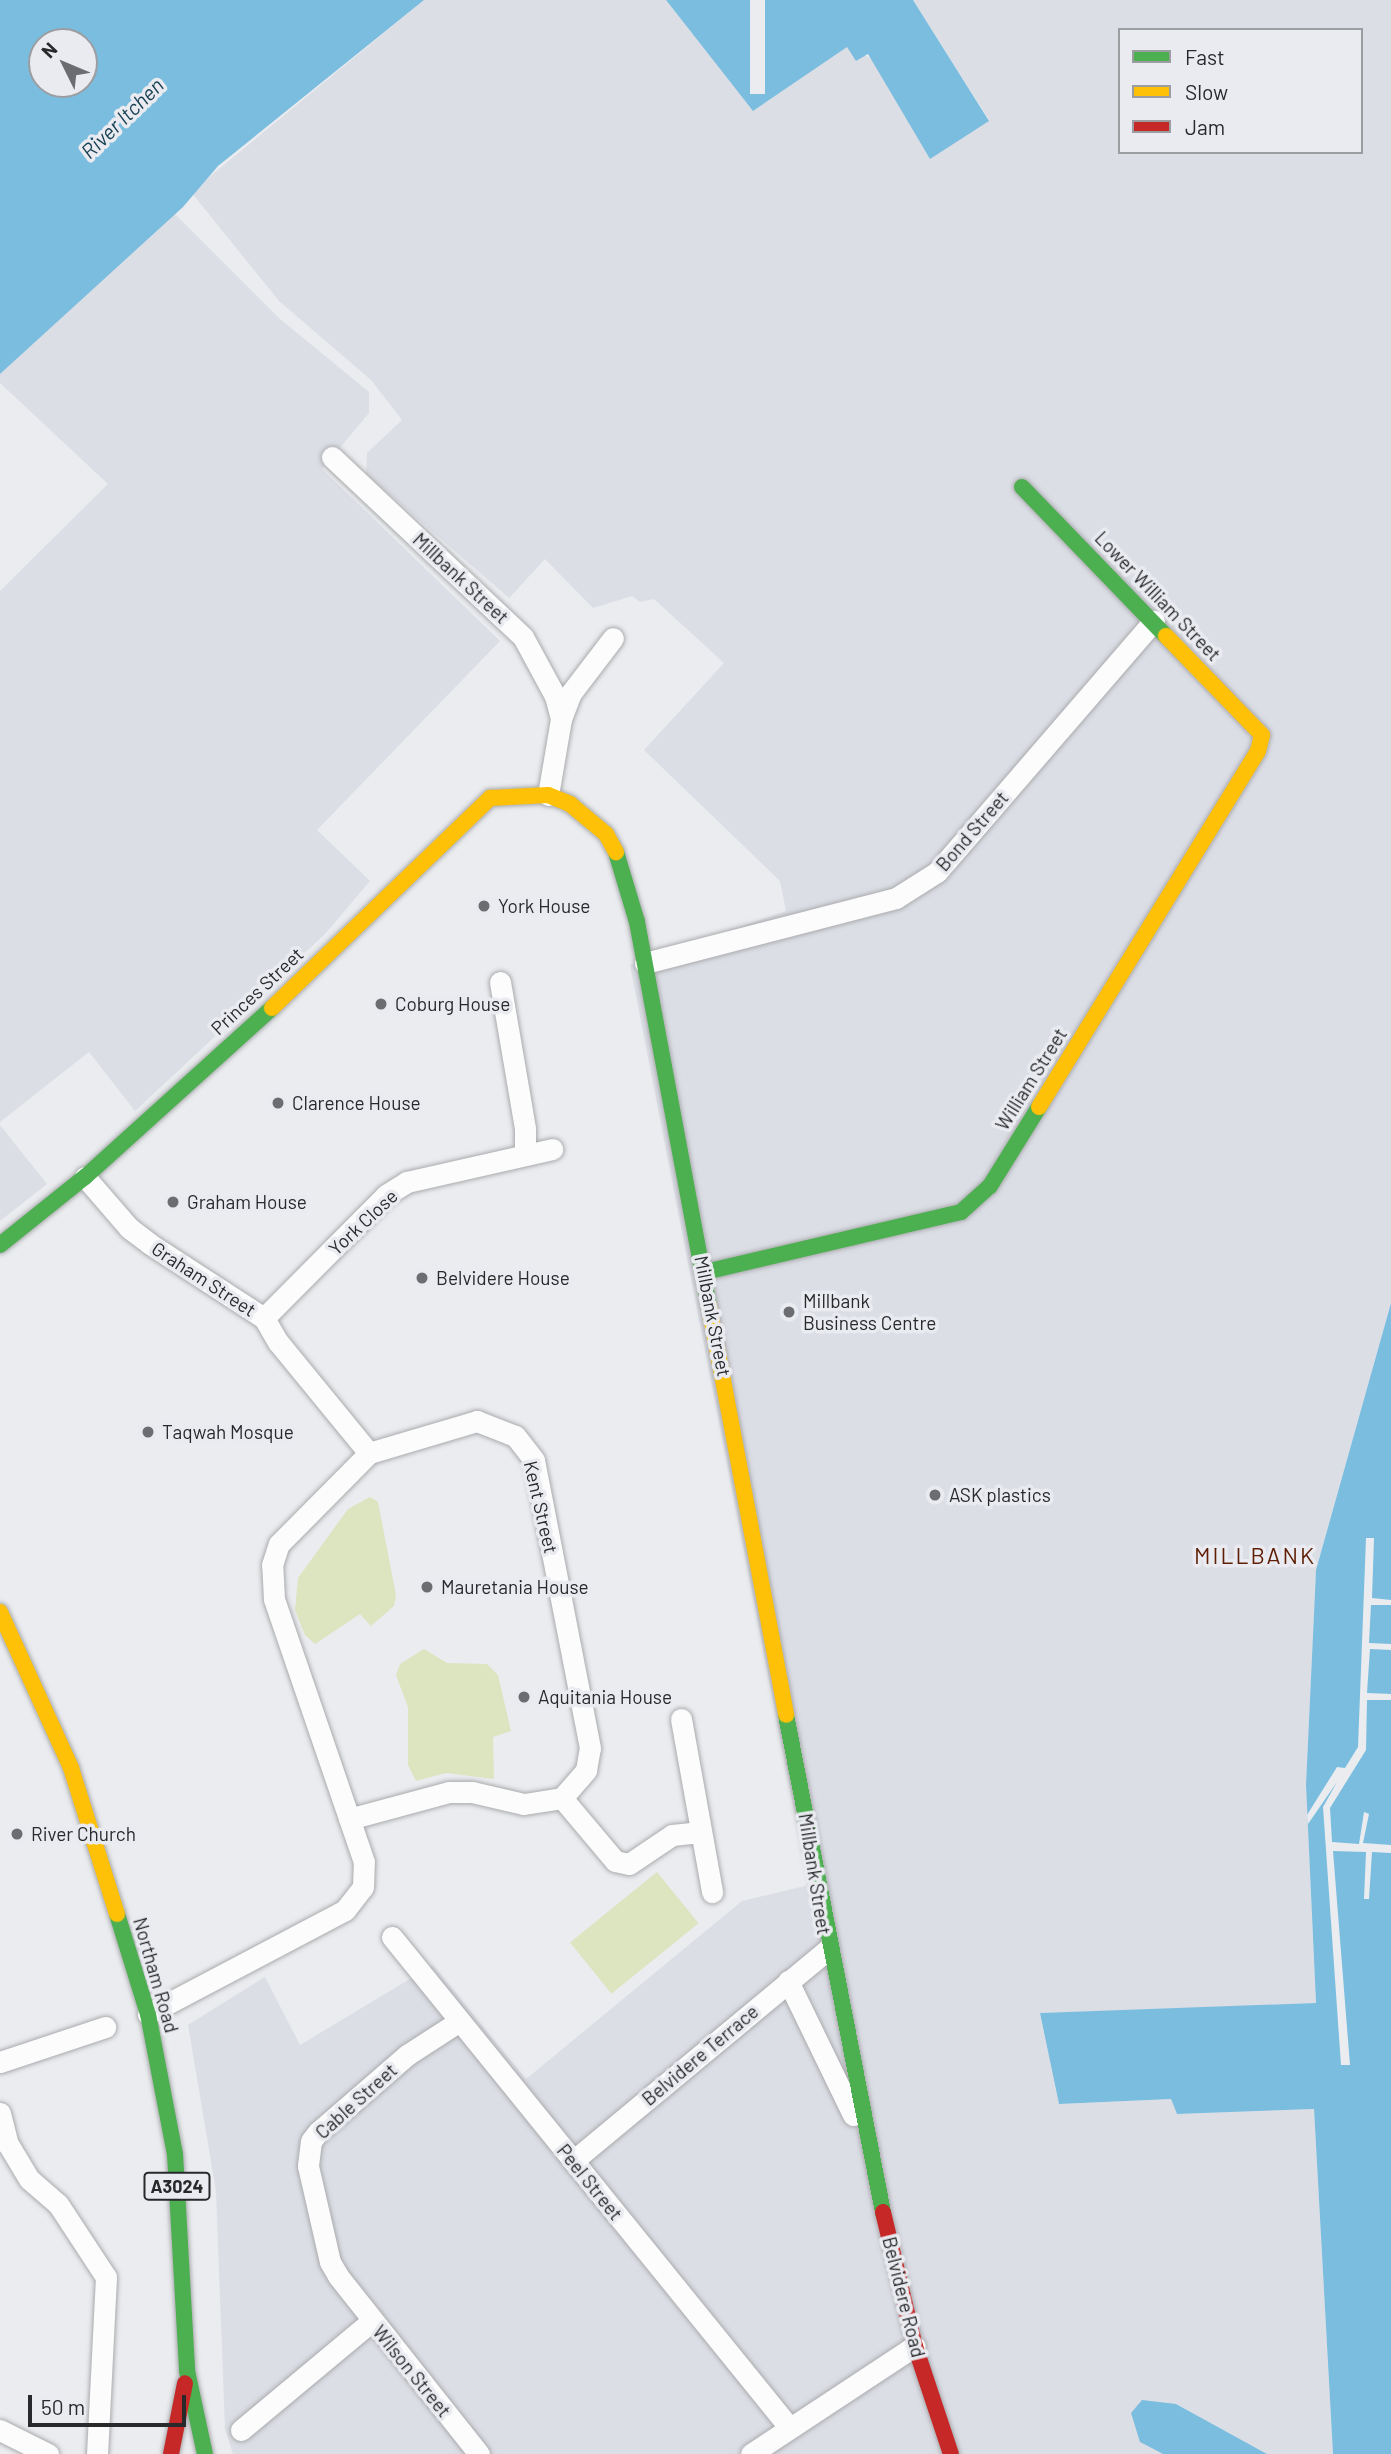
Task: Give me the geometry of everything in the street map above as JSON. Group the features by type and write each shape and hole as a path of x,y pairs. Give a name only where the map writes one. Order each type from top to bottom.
{"street":[{"name":"Millbank Street","path":"332,457 523,637 555,696 561,719"},
{"name":"Lower William Street","path":"1022,487 1262,735"},
{"name":"Bond Street","path":"645,963 895,898 937,872 1154,621"},
{"name":"Millbank Street","path":"613,638 571,693 561,719 548,795 570,804 606,834 622,868 645,963 705,1272 828,1949"},
{"name":"William Street","path":"705,1272 961,1212 975,1201 990,1186 1188,867 1258,751 1262,735"},
{"name":"Princes Street","path":"0,1245 85,1177 262,1017 474,808 490,799 548,795"},
{"path":"500,982 525,1129 525,1152"},
{"name":"York Close","path":"264,1318 386,1195 407,1182 525,1152 552,1149"},
{"name":"Graham Street","path":"85,1177 139,1236 264,1318 278,1342 369,1453"},
{"name":"Kent Street","path":"369,1453 477,1420 515,1436 534,1460 590,1748 586,1770 562,1798"},
{"path":"148,2014 345,1910 363,1887 366,1875 349,1819 274,1599 272,1565 279,1544 351,1476 369,1453"},
{"name":"Northam Road","path":"0,1612 43,1699 71,1768 148,2014 174,2154 187,2371 205,2454"},
{"path":"681,1719 712,1892"},
{"path":"349,1819 449,1792 472,1792 524,1804 562,1798 604,1850 622,1863 640,1859 672,1835 701,1832"},
{"name":"Peel Street","path":"392,1937 458,2022 789,2427"},
{"name":"Belvidere Terrace","path":"573,2161 828,1949"},
{"name":"Belvidere Road","path":"828,1949 865,2139 915,2346 951,2454"},
{"name":"Belvidere Road","path":"788,1982 865,2139"},
{"name":"Cable Street","path":"372,2320 330,2262 308,2166 311,2141 407,2054 458,2022"},
{"path":"0,2062 106,2027"},
{"path":"0,2113 8,2144 29,2179 58,2204 106,2277 97,2454"},
{"name":"Wilson Street","path":"241,2430 372,2320 476,2453"},
{"path":"751,2454 915,2346"},
{"name":"Northam Road","path":"171,2454 187,2371"},
{"path":"0,2430 48,2454"}],"shaded area":[{"path":"424,0 666,0 753,111 847,46 989,120 913,0 1391,0 1391,1303 1316,1570 1306,1785 1316,2004 1040,2013 1059,2104 1171,2099 1177,2114 1314,2109 1333,2454 1267,2454 1176,2404 1140,2442 1163,2454 233,2454 225,2429 216,2191 188,2025 265,1977 300,2045 433,1965 526,2079 742,1901 809,1885 630,965 786,911 780,881 644,750 724,663 654,599 640,602 632,596 593,608 545,559 509,598 366,474 367,453 402,420 371,380 279,301 191,192"},
{"path":"173,212 280,319 369,392 369,413 322,469 500,641 317,830 370,881 325,934 135,1111 89,1052 0,1122 0,591 108,484 0,383 0,374"},
{"path":"0,1125 47,1184 0,1221"}],"green space":[{"path":"370,1497 378,1502 396,1595 394,1606 371,1626 360,1614 315,1644 305,1635 295,1610 298,1578 348,1509"},
{"path":"424,1649 447,1663 487,1664 498,1675 511,1731 493,1737 494,1779 446,1773 416,1781 408,1765 408,1707 396,1675 400,1664"},
{"path":"657,1872 699,1923 611,1994 570,1942"}],"water":[{"name":"River Itchen","path":"0,0 424,0 218,166 183,207 0,374"},
{"path":"666,0 913,0 989,121 930,159 868,54 856,61 847,47 753,111"},
{"path":"1391,1303 1391,2454 1333,2454 1314,2109 1177,2114 1171,2099 1059,2104 1040,2013 1316,2003 1306,1785 1316,1570"},
{"path":"1142,2400 1176,2404 1267,2454 1163,2454 1140,2442 1131,2413"}],"pier":[{"path":"750,0 765,0 765,94 750,94"},
{"path":"1366,1538 1374,1538 1372,1598 1391,1600 1391,1605 1371,1605 1369,1643 1391,1644 1391,1650 1370,1649 1367,1693 1391,1694 1391,1700 1367,1700 1366,1750 1330,1808 1332,1842 1359,1844 1364,1812 1369,1814 1363,1843 1391,1845 1391,1853 1372,1852 1369,1899 1364,1899 1366,1852 1333,1851 1350,2065 1341,2065 1323,1807 1337,1782 1308,1824 1307,1815 1337,1767 1345,1768 1358,1747"}],"traffic: fast":[{"path":"1022,487 1166,636"},
{"path":"616,852 637,922 709,1306"},
{"path":"0,1245 85,1177 272,1008"},
{"path":"705,1272 961,1212 990,1186 1039,1107"},
{"path":"786,1715 883,2212"},
{"path":"117,1914 148,2014 175,2154 187,2371 205,2454"}],"traffic: slow":[{"path":"1039,1107 1258,751 1262,735 1166,636"},
{"path":"272,1008 490,798 548,795 570,804 606,834 616,852"},
{"path":"709,1306 786,1715"},
{"path":"0,1612 71,1768 117,1914"}],"traffic: jam":[{"path":"883,2212 915,2346 951,2454"},
{"path":"171,2454 185,2383"}],"place":[{"name":"York House","path":"484,906"},
{"name":"Coburg House","path":"381,1004"},
{"name":"Clarence House","path":"278,1103"},
{"name":"Graham House","path":"173,1202"},
{"name":"Belvidere House","path":"422,1278"},
{"name":"Millbank Business Centre","path":"789,1312"},
{"name":"Taqwah Mosque","path":"148,1432"},
{"name":"ASK plastics","path":"935,1495"},
{"name":"Mauretania House","path":"427,1587"},
{"name":"Aquitania House","path":"524,1697"},
{"name":"River Church","path":"17,1834"}],"district":[{"name":"MILLBANK","path":"1255,1555"}]}
